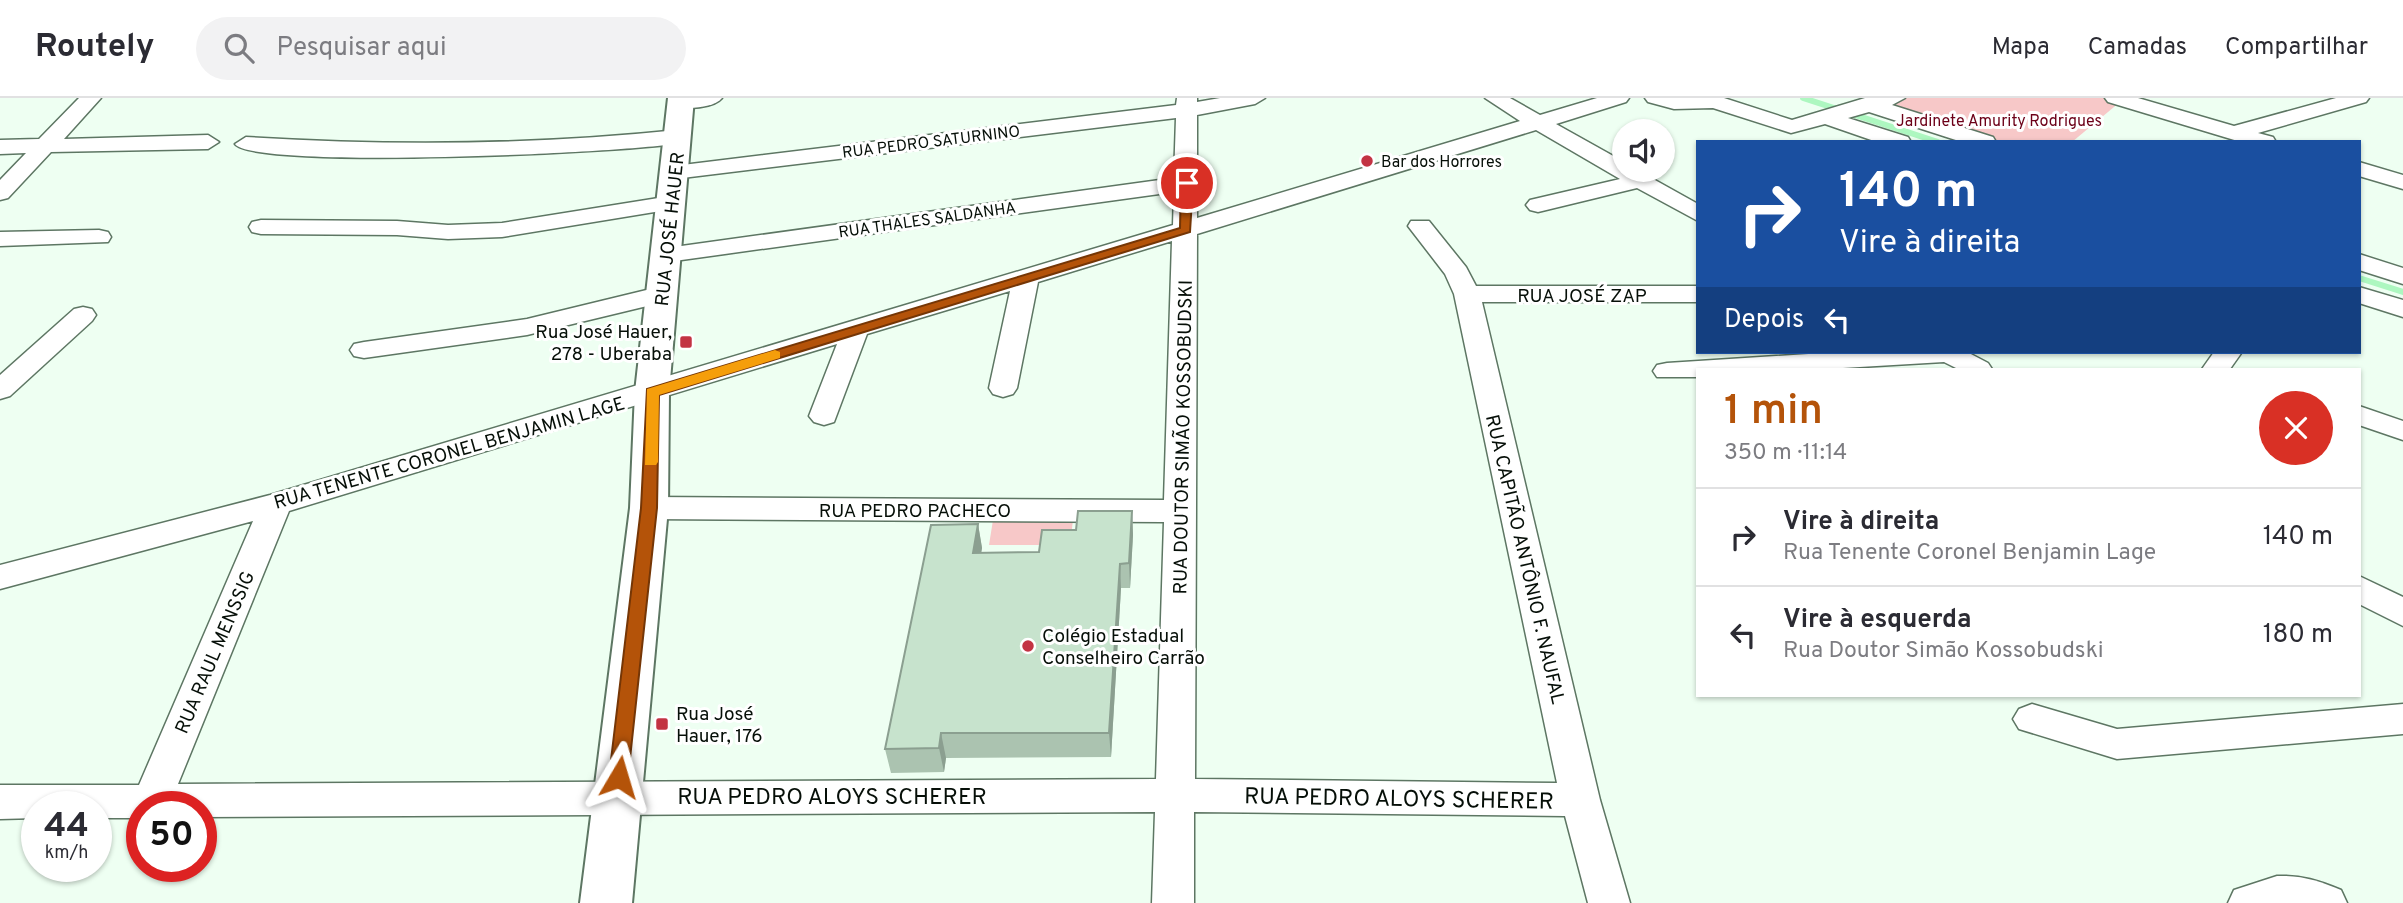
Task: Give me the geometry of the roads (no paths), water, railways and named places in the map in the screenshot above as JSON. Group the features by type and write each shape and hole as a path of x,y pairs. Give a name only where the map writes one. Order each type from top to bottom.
{"main road":[{"name":"RUA JOSÉ HAUER","path":"606,903 649,508 652,392 681,100"}],"street":[{"path":"0,193 91,98"},
{"path":"681,100 712,98"},
{"name":"RUA PEDRO SATURNINO","path":"674,172 1188,104 1255,98"},
{"path":"1495,98 1612,166"},
{"path":"1656,98 1674,103 1715,102 1791,127 1825,117 1859,101 1895,98"},
{"path":"1768,98 1894,140"},
{"path":"2115,98 2257,140"},
{"path":"2234,133 2358,98"},
{"name":"RUA TENENTE CORONEL BENJAMIN LAGE","path":"0,577 276,504 855,331 1606,99"},
{"path":"1859,101 1979,140"},
{"name":"RUA DOUTOR SIMÃO KOSSOBUDSKI","path":"1173,903 1188,104"},
{"path":"246,144 333,150 418,150 620,144 678,137"},
{"path":"0,147 208,142"},
{"path":"2361,170 2403,182"},
{"path":"1538,205 1635,182"},
{"path":"1641,182 1693,206"},
{"name":"RUA THALES SALDANHA","path":"667,255 1187,183"},
{"path":"261,227 397,228 448,232 502,230 671,203"},
{"name":"RUA CAPITÃO ANTÔNIO F. NAUFAL","path":"1420,226 1457,272 1467,294 1580,800 1609,903"},
{"path":"0,239 99,237"},
{"path":"2361,263 2403,276"},
{"path":"1003,388 1026,278"},
{"path":"364,350 527,327 663,294"},
{"name":"RUA JOSÉ ZAP","path":"1467,294 1696,294"},
{"path":"2361,296 2403,309"},
{"path":"0,390 83,315"},
{"path":"824,416 855,331"},
{"path":"1712,368 1919,354"},
{"path":"1952,354 1976,368"},
{"path":"1667,371 1696,369"},
{"path":"2361,416 2403,431"},
{"name":"RUA RAUL MENSSIG","path":"156,791 276,504"},
{"name":"RUA PEDRO PACHECO","path":"649,508 1181,511"},
{"path":"2361,589 2403,613"},
{"path":"2032,719 2117,744 2403,719"},
{"name":"RUA PEDRO ALOYS SCHERER","path":"217,800 1175,795 1580,800"},
{"name":"RUA PEDRO ALOYS SCHERER","path":"0,802 126,801"},
{"path":"2249,903 2272,893 2314,897 2326,903"}],"waterway":[{"path":"1803,98 1932,140"},
{"path":"2361,279 2403,292"}],"place":[{"name":"Bar dos Horrores","path":"1367,161"},
{"name":"Rua José Hauer, 278 - Uberaba","path":"686,342"},
{"name":"Colégio Estadual Conselheiro Carrão","path":"1028,646"},
{"name":"Rua José Hauer, 176","path":"662,724"}],"park label":[{"name":"Jardinete Amurity Rodrigues","path":"1999,120"}]}
